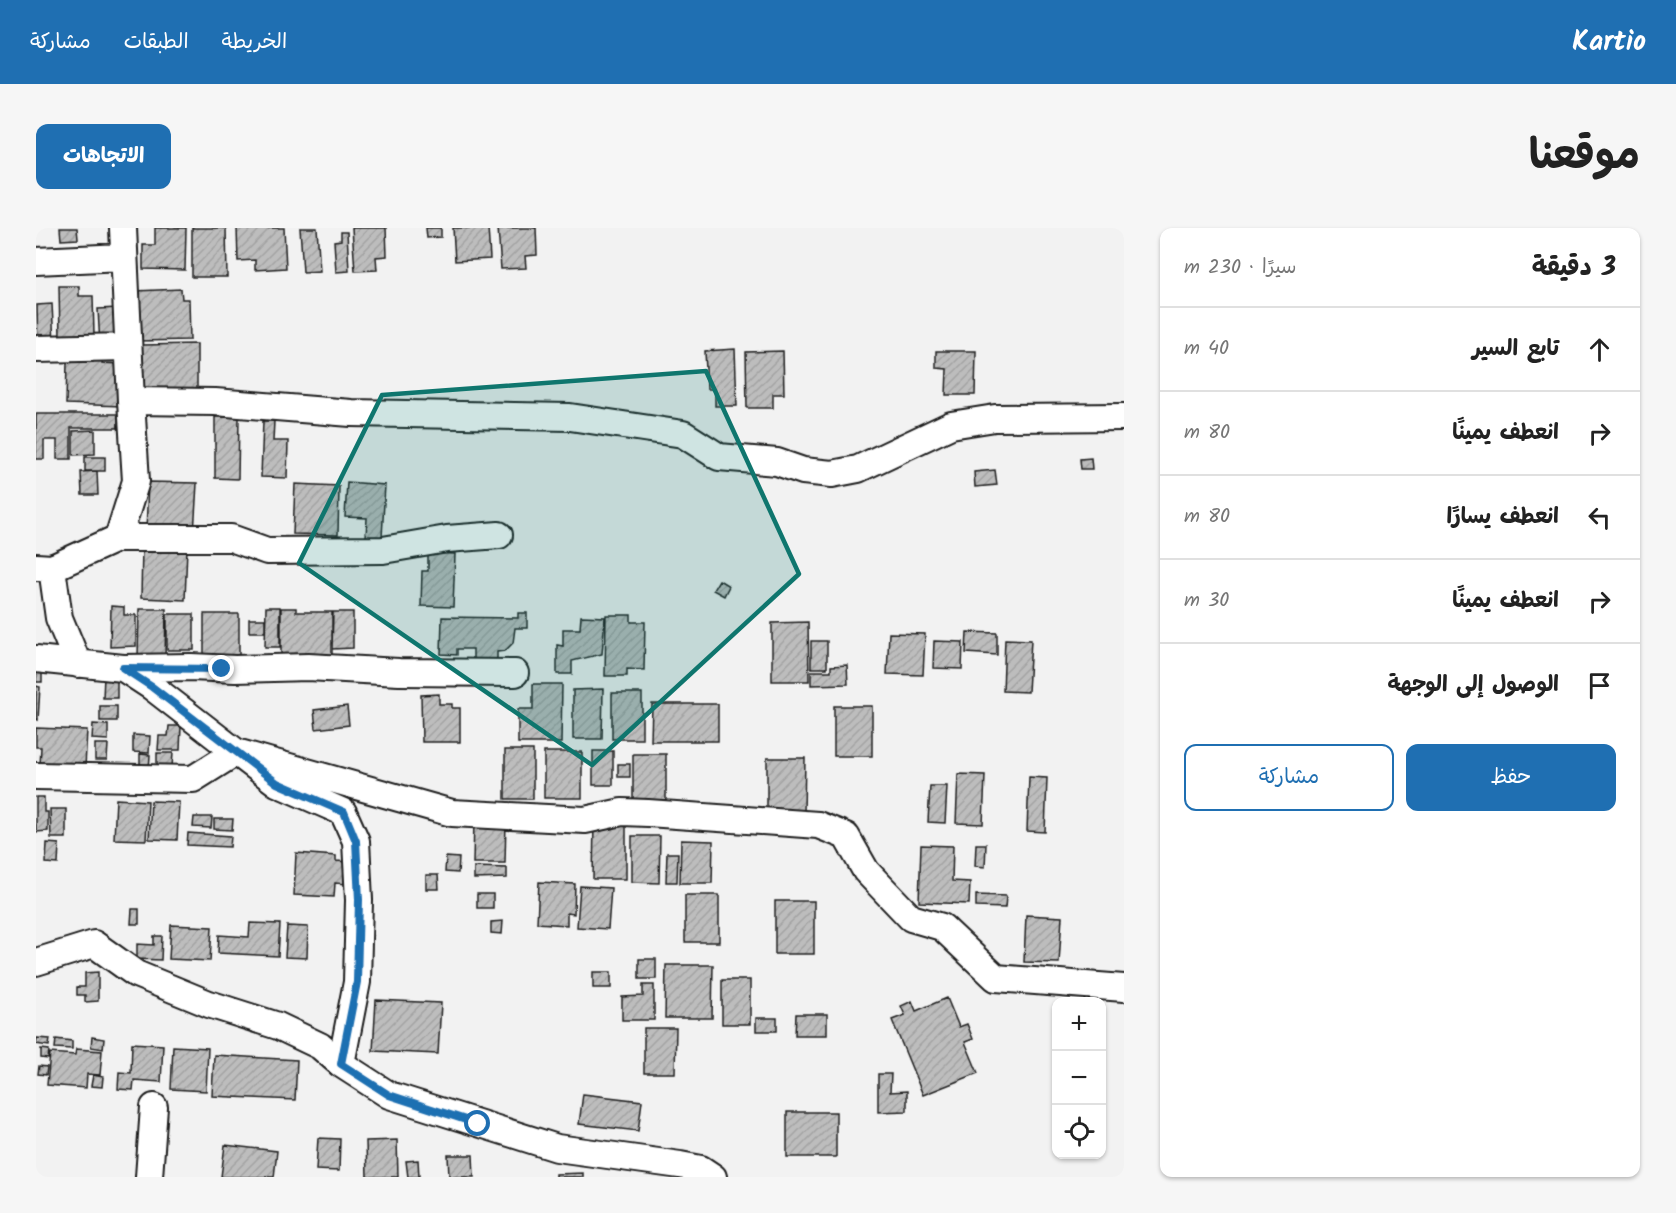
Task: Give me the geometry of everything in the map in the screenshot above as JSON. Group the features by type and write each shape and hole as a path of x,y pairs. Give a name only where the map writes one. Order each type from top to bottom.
{"street":[{"path":"118,538 136,481 127,347 123,228"},
{"path":"36,261 123,257"},
{"path":"36,350 127,347"},
{"path":"131,401 215,402 351,413 570,417 683,434 718,457 777,462 803,471 832,474 858,469 951,425 995,418 1124,417"},
{"path":"78,664 59,618 44,568 118,538 231,538 267,551 383,550 447,539 499,535"},
{"path":"36,659 123,668 308,667 399,672 514,673"},
{"path":"123,668 152,687 277,783 344,812 356,841 359,900 357,982 341,1064"},
{"path":"36,776 193,779 236,752 452,813 585,820 622,812 818,825 846,836 866,871 911,918 942,927 996,978 1124,988"},
{"path":"36,962 94,944 136,974 208,1004 278,1026 320,1046 341,1064 389,1095 557,1148 701,1169 713,1177"},
{"path":"149,1177 154,1107"}],"highlighted area":[{"path":"706,371 799,574 592,765 299,563 382,395"}],"building":[{"path":"60,228 77,228 78,239 61,240"},
{"path":"155,228 186,228 185,270 143,269 143,245 155,245"},
{"path":"192,228 226,228 227,277 192,277"},
{"path":"237,228 284,228 286,268 255,270 255,260 238,261"},
{"path":"300,228 317,228 320,271 303,272"},
{"path":"352,228 386,228 387,256 376,257 377,270 355,271"},
{"path":"426,228 441,228 441,237 427,238"},
{"path":"453,228 488,228 490,259 455,261"},
{"path":"498,228 536,228 537,255 525,256 526,268 501,269"},
{"path":"341,232 347,232 349,271 336,272 334,241 341,240"},
{"path":"59,286 79,286 79,296 93,296 94,336 60,337"},
{"path":"181,289 182,299 189,299 190,340 136,341 135,291"},
{"path":"52,304 54,344 38,345 37,305"},
{"path":"118,308 120,344 100,345 98,309"},
{"path":"197,344 197,397 142,397 142,345"},
{"path":"735,349 737,406 715,406 715,389 707,389 705,351"},
{"path":"783,351 784,394 773,394 773,408 747,408 746,352"},
{"path":"936,351 976,351 975,395 946,395 947,369 936,368"},
{"path":"93,357 103,357 102,363 119,364 122,406 66,404 67,362 93,362"},
{"path":"36,414 118,414 118,428 71,428 71,459 57,459 57,440 44,440 44,459 36,459"},
{"path":"215,417 239,417 238,479 215,478"},
{"path":"263,421 274,421 273,441 288,441 287,478 261,477"},
{"path":"95,430 95,454 73,455 73,431"},
{"path":"85,457 105,457 105,471 85,471"},
{"path":"1091,458 1092,469 1081,469 1080,459"},
{"path":"995,470 997,485 975,487 974,472"},
{"path":"97,471 98,495 82,495 81,472"},
{"path":"148,482 197,483 194,534 146,532"},
{"path":"347,482 385,485 382,537 366,537 367,518 345,517"},
{"path":"295,484 339,486 338,535 293,534"},
{"path":"142,547 187,548 185,600 141,598"},
{"path":"428,553 455,554 453,607 421,606 422,571 428,571"},
{"path":"719,580 729,586 724,596 713,590"},
{"path":"111,606 124,607 124,615 136,615 136,646 110,647"},
{"path":"266,607 280,607 280,647 265,647"},
{"path":"281,608 296,608 296,612 332,612 332,660 281,661"},
{"path":"139,609 166,609 165,658 138,658"},
{"path":"333,612 353,612 353,648 332,649"},
{"path":"518,613 527,613 527,628 515,628 513,643 505,651 497,652 497,661 473,666 473,649 457,649 457,655 441,654 442,617 518,618"},
{"path":"167,614 194,614 194,650 167,650"},
{"path":"204,614 239,614 239,663 204,656"},
{"path":"606,615 631,615 631,622 645,622 644,670 627,669 627,676 605,676"},
{"path":"581,616 605,617 602,654 572,661 572,674 557,674 557,645 563,646 563,629 580,629"},
{"path":"249,619 265,619 265,632 249,632"},
{"path":"808,622 809,681 772,681 772,623"},
{"path":"967,632 997,633 997,655 966,653"},
{"path":"889,633 925,634 923,675 887,674"},
{"path":"1005,639 1031,640 1028,692 1003,691"},
{"path":"811,641 827,641 827,668 811,668"},
{"path":"934,641 963,642 962,669 933,668"},
{"path":"847,665 848,684 811,685 811,671 831,671 831,666"},
{"path":"36,670 42,670 42,682 36,682"},
{"path":"104,676 117,677 117,698 103,698"},
{"path":"533,684 562,684 561,743 518,743 518,709 533,709"},
{"path":"36,686 40,687 38,720 36,719"},
{"path":"603,689 602,739 573,739 573,690"},
{"path":"612,693 642,693 642,739 612,739"},
{"path":"439,694 439,704 452,704 452,708 460,708 460,742 422,742 421,695"},
{"path":"652,704 718,704 718,741 651,741"},
{"path":"100,706 117,706 117,721 100,721"},
{"path":"347,706 349,725 316,729 314,710"},
{"path":"834,706 872,706 872,756 834,756"},
{"path":"93,724 108,725 108,740 92,739"},
{"path":"169,726 181,726 180,750 158,750 159,736 168,736"},
{"path":"36,728 87,730 85,767 40,766 41,747 36,747"},
{"path":"133,735 150,736 149,753 133,752"},
{"path":"95,744 108,744 107,760 95,760"},
{"path":"505,750 533,750 533,799 505,799"},
{"path":"593,751 613,751 613,785 593,785"},
{"path":"544,752 582,752 582,798 544,798"},
{"path":"157,753 173,753 172,767 157,775"},
{"path":"140,754 150,755 149,770 140,770"},
{"path":"633,754 666,754 666,800 633,800"},
{"path":"767,758 805,758 804,813 767,813"},
{"path":"618,764 630,764 630,777 618,777"},
{"path":"958,774 985,775 983,824 956,823"},
{"path":"1029,777 1047,778 1045,832 1027,831"},
{"path":"930,786 947,786 945,823 928,822"},
{"path":"36,797 44,797 44,812 48,812 48,831 36,832"},
{"path":"116,799 148,801 146,840 114,839"},
{"path":"151,801 179,802 177,840 149,839"},
{"path":"50,809 66,809 66,838 51,838"},
{"path":"194,817 212,817 211,828 193,827"},
{"path":"214,819 233,819 232,830 214,829"},
{"path":"474,820 506,820 505,863 473,863"},
{"path":"594,822 626,822 626,879 593,879"},
{"path":"188,833 231,836 230,847 187,845"},
{"path":"632,836 660,836 659,883 632,882"},
{"path":"681,840 713,841 712,883 680,883"},
{"path":"47,843 59,844 58,864 46,863"},
{"path":"976,844 986,844 985,867 975,866"},
{"path":"921,845 953,846 952,881 970,882 969,904 919,902"},
{"path":"296,853 336,856 336,861 348,862 347,884 335,883 334,897 294,895"},
{"path":"667,853 678,853 677,882 666,882"},
{"path":"446,857 459,858 458,873 445,872"},
{"path":"474,867 507,868 507,878 474,879"},
{"path":"426,875 438,875 439,889 426,889"},
{"path":"539,882 575,884 574,914 567,913 567,925 537,923"},
{"path":"580,886 611,888 608,929 577,927"},
{"path":"477,894 493,894 493,908 477,908"},
{"path":"685,895 719,895 719,942 685,942"},
{"path":"976,895 1006,896 1005,908 976,907"},
{"path":"775,901 814,901 814,954 775,954"},
{"path":"132,909 139,909 139,924 131,924"},
{"path":"1026,915 1062,917 1059,963 1024,962"},
{"path":"503,921 502,934 491,933 491,922"},
{"path":"250,923 280,924 278,956 218,953 219,935 249,937"},
{"path":"171,925 212,927 210,961 169,959"},
{"path":"287,926 308,927 307,958 285,957"},
{"path":"154,936 162,936 161,960 137,959 137,944 154,945"},
{"path":"639,959 656,959 656,979 639,979"},
{"path":"666,965 713,965 712,1018 665,1018"},
{"path":"98,972 98,1001 85,1002 85,995 77,995 77,987 85,987 85,973"},
{"path":"593,972 611,972 611,988 593,988"},
{"path":"722,980 750,980 750,1024 722,1024"},
{"path":"643,985 654,985 654,1020 622,1020 622,997 643,996"},
{"path":"947,998 959,1027 967,1024 973,1039 965,1042 978,1073 923,1095 892,1020 905,1015 901,1006 912,1001 916,1011"},
{"path":"376,1000 441,1003 438,1054 373,1051"},
{"path":"796,1014 827,1014 827,1035 795,1035"},
{"path":"756,1018 777,1018 777,1031 756,1031"},
{"path":"644,1028 676,1028 675,1073 644,1073"},
{"path":"92,1037 104,1039 103,1049 91,1047"},
{"path":"37,1038 50,1039 49,1046 36,1044"},
{"path":"56,1039 72,1041 72,1049 55,1048"},
{"path":"132,1043 163,1045 161,1082 134,1080 133,1090 118,1089 119,1072 131,1073"},
{"path":"173,1046 208,1048 206,1091 171,1089"},
{"path":"41,1049 49,1050 48,1059 41,1058"},
{"path":"76,1049 102,1051 100,1075 87,1074 86,1088 47,1085 50,1053 75,1055"},
{"path":"214,1055 297,1060 295,1100 212,1096"},
{"path":"39,1066 47,1067 46,1075 38,1074"},
{"path":"878,1074 891,1074 890,1092 907,1091 907,1111 878,1112"},
{"path":"93,1075 103,1077 102,1087 91,1086"},
{"path":"583,1094 642,1101 638,1131 579,1124"},
{"path":"787,1112 836,1112 836,1157 787,1157"},
{"path":"318,1138 340,1139 339,1171 316,1170"},
{"path":"397,1140 398,1177 367,1177 366,1141"},
{"path":"225,1145 277,1151 274,1177 221,1177"},
{"path":"448,1155 473,1155 474,1177 449,1177"},
{"path":"418,1160 419,1177 408,1177 406,1161"},
{"path":"583,1173 583,1177 556,1177 556,1174"}],"route":[{"path":"222,669 123,668 152,687 277,783 344,812 356,841 359,900 357,982 341,1064 389,1095 478,1124"}]}
